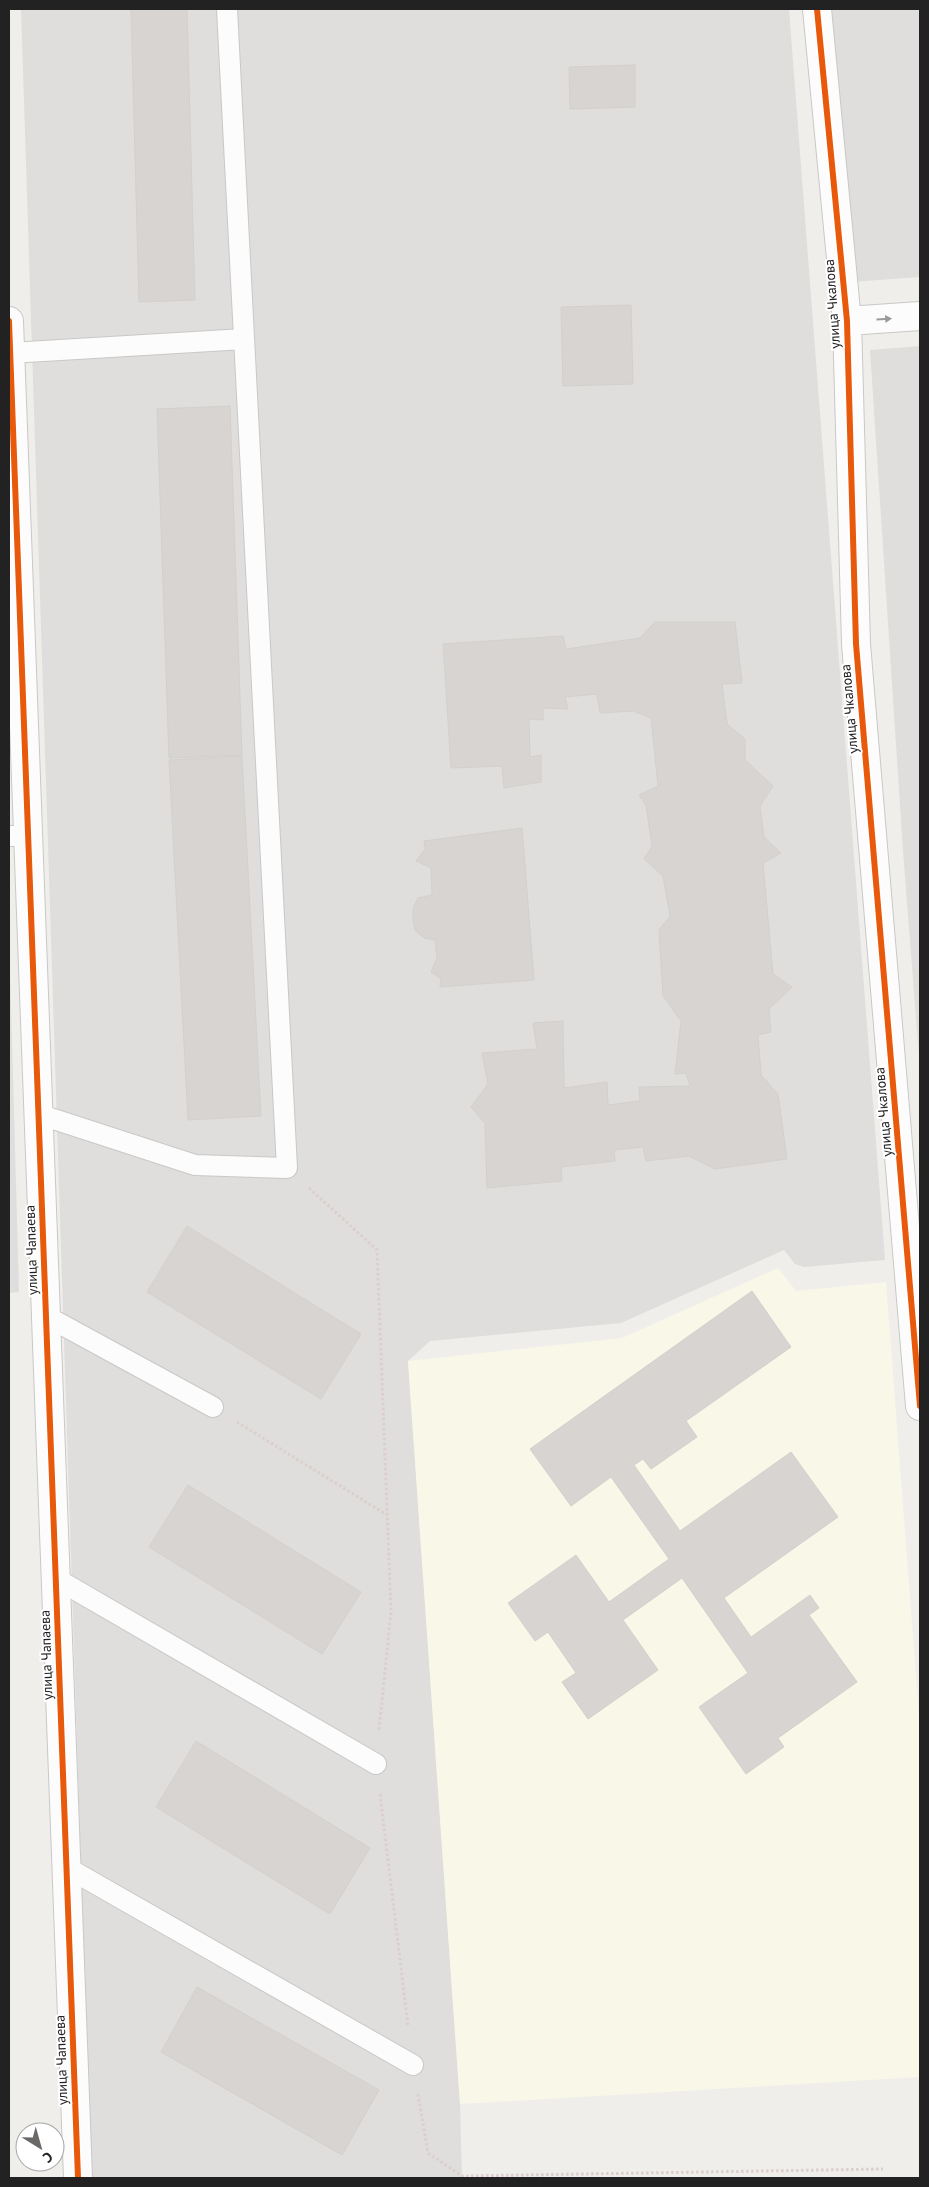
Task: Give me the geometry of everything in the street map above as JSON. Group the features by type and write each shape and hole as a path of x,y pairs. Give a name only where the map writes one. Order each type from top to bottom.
{"street":[{"name":"улица Чкалова","path":"817,9 847,321 856,644 920,1406"},
{"path":"847,321 920,316"},
{"name":"улица Чапаева","path":"9,321 18,836 38,1114 78,2178"}],"lane":[{"path":"38,1114 195,1165 287,1168 227,9"},
{"path":"10,352 244,339"},
{"path":"46,1316 213,1406"},
{"path":"55,1578 376,1764"},
{"path":"66,1867 413,2064"}],"path":[{"path":"287,1168 377,1250 391,1612 376,1764 413,2064 428,2153 462,2176 883,2170"},
{"path":"213,1406 387,1515"}],"shaded area":[{"path":"21,9 789,9 885,1260 804,1267 795,1264 784,1250 621,1323 430,1341 408,1361 460,2104 462,2178 91,2178"},
{"path":"831,9 920,9 920,277 851,282"},
{"path":"920,346 920,1070 903,851 870,350"},
{"path":"9,931 19,1292 9,1293"},
{"path":"778,1268 796,1291 886,1282 920,1729 920,2077 460,2104 408,1361 622,1338"}],"building":[{"path":"131,9 187,9 195,300 139,302"},
{"path":"635,65 635,107 570,109 569,67"},
{"path":"631,305 633,384 563,386 561,307"},
{"path":"230,406 242,755 169,758 157,409"},
{"path":"655,622 735,622 742,683 722,684 727,724 745,739 745,760 773,786 760,806 764,837 781,853 763,863 773,974 792,987 769,1009 771,1032 758,1035 761,1075 778,1094 787,1159 715,1169 689,1156 646,1161 643,1147 614,1150 615,1161 561,1167 562,1181 487,1188 485,1123 471,1107 488,1084 482,1053 537,1049 533,1023 563,1021 564,1088 607,1082 608,1105 640,1101 639,1087 690,1086 686,1073 675,1074 681,1021 663,996 659,930 670,916 663,876 644,859 652,846 646,805 639,795 658,786 651,718 633,711 600,713 597,694 565,697 568,709 543,708 543,720 529,719 530,757 541,755 541,782 504,788 502,766 451,768 443,644 563,636 566,649 640,638"},
{"path":"242,756 261,1116 188,1120 169,760"},
{"path":"522,828 534,980 440,987 441,979 431,972 437,958 435,940 424,938 415,930 413,920 413,909 418,898 432,895 431,868 416,861 425,849 424,841"},
{"path":"187,1226 361,1334 321,1399 147,1292"},
{"path":"752,1291 791,1347 686,1421 697,1437 651,1469 643,1459 634,1465 680,1531 791,1452 838,1517 724,1598 751,1637 810,1595 819,1608 809,1615 857,1682 778,1738 784,1747 746,1774 699,1707 748,1673 682,1578 623,1620 658,1670 588,1719 562,1682 576,1673 548,1632 535,1641 508,1603 576,1555 609,1602 669,1559 611,1477 571,1506 530,1449"},
{"path":"188,1485 361,1592 322,1654 149,1547"},
{"path":"196,1741 370,1848 330,1914 156,1807"},
{"path":"197,1987 379,2090 342,2155 161,2052"}],"cycle path":[{"path":"817,9 847,321 856,644 920,1406"},
{"path":"9,321 78,2178"}]}
